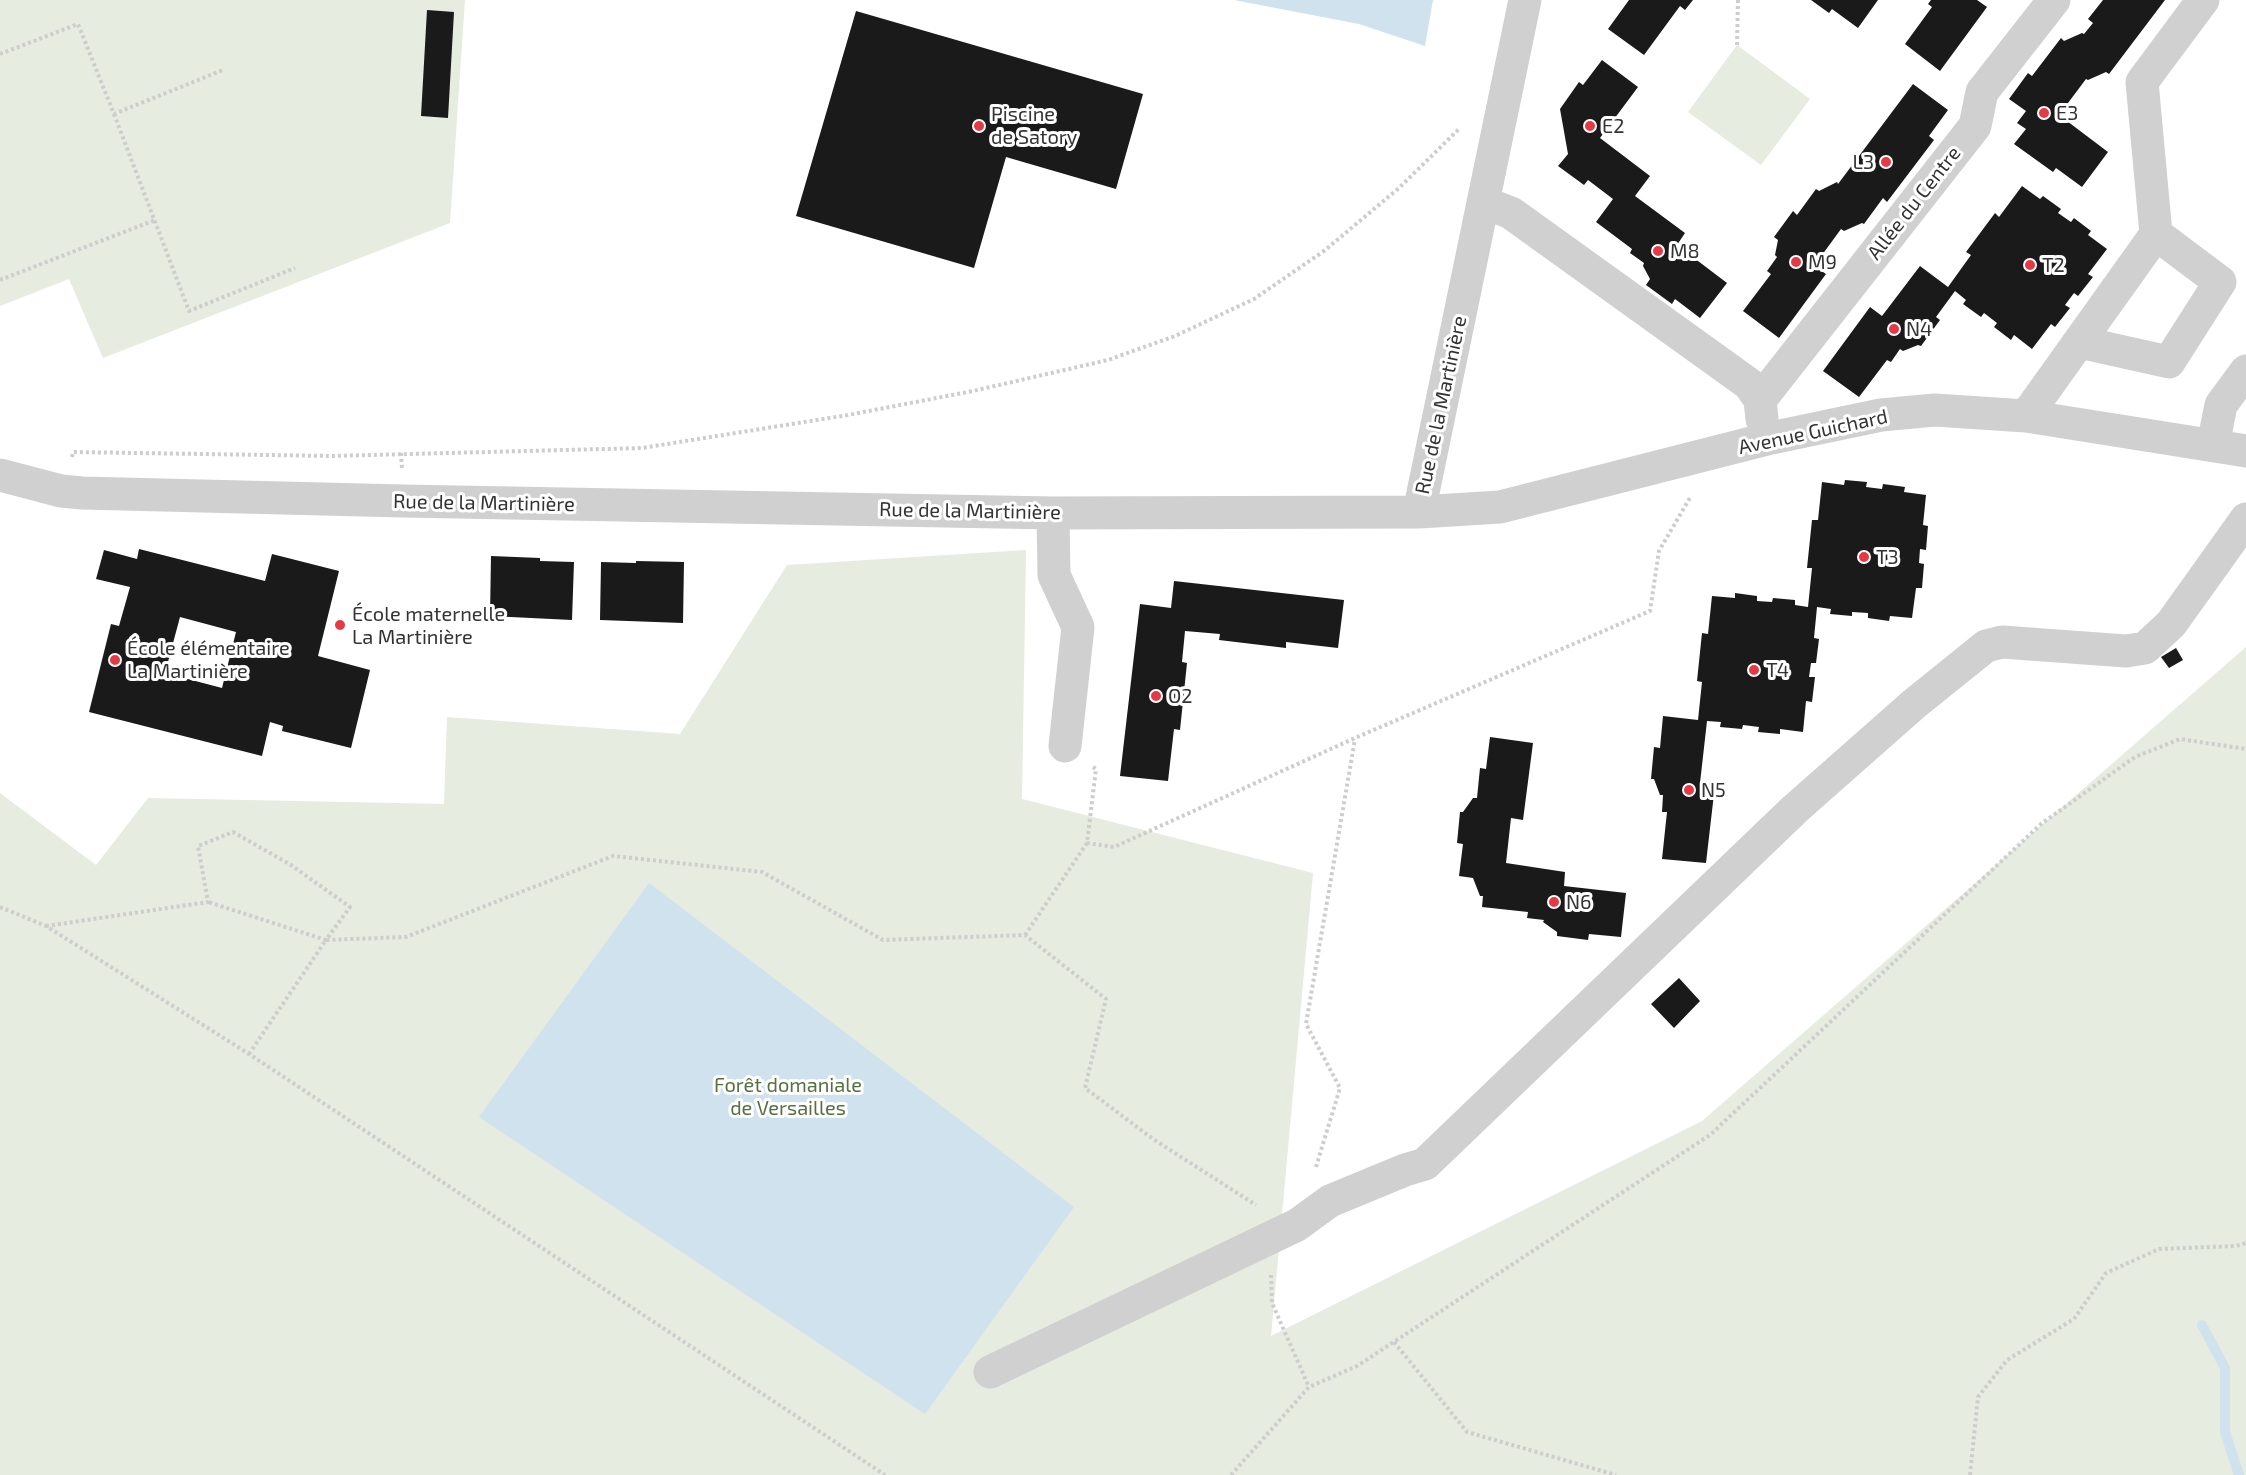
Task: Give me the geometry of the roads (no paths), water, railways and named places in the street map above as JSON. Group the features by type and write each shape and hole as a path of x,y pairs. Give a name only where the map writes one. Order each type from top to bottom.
{"street":[{"name":"Rue de la Martinière","path":"0,475 61,491 82,493 1053,513 1419,512 1525,0"},
{"name":"Allée du Centre","path":"1760,400 1975,126 1982,92 2054,0"},
{"path":"2026,416 2156,234 2142,82 2203,0"},
{"path":"1483,202 1510,213 1749,384 1760,400 1766,440"},
{"path":"2079,342 2169,362 2220,282 2156,234"},
{"path":"2213,445 2222,405 2246,371"},
{"name":"Avenue Guichard","path":"1419,512 1500,507 1766,440 1881,415 1935,410 2026,416 2246,451"},
{"path":"1053,513 1054,575 1078,627 1065,746"},
{"path":"990,1372 1297,1225 1330,1201 1425,1164 1795,809 1914,704 1986,646 2002,642 2126,651 2145,648 2171,624 2246,519"}],"water":[{"path":"1234,0 1433,0 1425,46 1359,24"},
{"path":"649,883 1074,1207 925,1414 479,1117"}],"waterway":[{"path":"2202,1325 2225,1368 2225,1432 2239,1475"}],"place":[{"name":"E3","path":"2044,113"},
{"name":"Piscine de Satory","path":"979,126"},
{"name":"E2","path":"1590,126"},
{"name":"L3","path":"1886,162"},
{"name":"M8","path":"1658,251"},
{"name":"M9","path":"1796,262"},
{"name":"T2","path":"2030,265"},
{"name":"N4","path":"1894,329"},
{"name":"T3","path":"1864,557"},
{"name":"École maternelle La Martinière","path":"340,625"},
{"name":"École élémentaire La Martinière","path":"115,660"},
{"name":"T4","path":"1754,670"},
{"name":"O2","path":"1156,696"},
{"name":"N5","path":"1689,790"},
{"name":"N6","path":"1554,902"}],"park label":[{"name":"Forêt domaniale de Versailles","path":"788,1096"}]}
